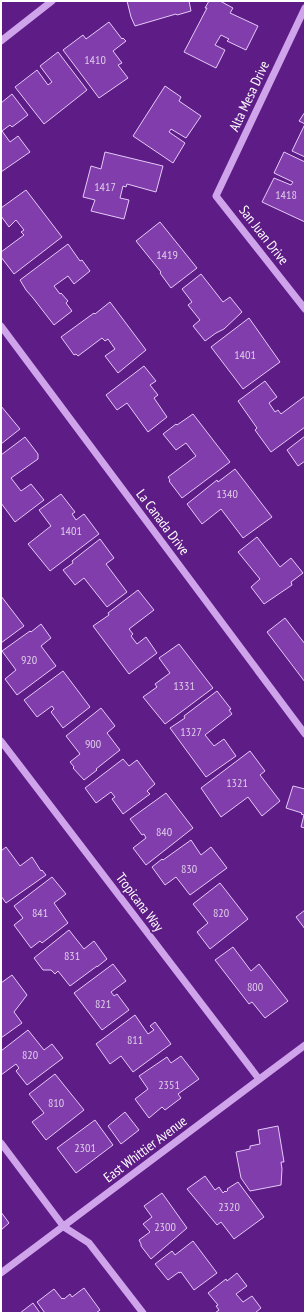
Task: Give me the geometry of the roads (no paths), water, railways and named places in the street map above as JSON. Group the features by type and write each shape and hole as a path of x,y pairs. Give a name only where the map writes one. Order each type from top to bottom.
{"street":[{"path":"1,41 52,1"},
{"name":"Alta Mesa Drive","path":"216,196 305,8"},
{"name":"San Juan Drive","path":"216,196 305,309"},
{"name":"La Canada Drive","path":"1,326 305,734"},
{"name":"Tropicana Way","path":"1,741 259,1079"},
{"name":"East Whittier Avenue","path":"1,1273 305,1045"},
{"path":"1,1143 64,1227 89,1242 143,1313"}]}
